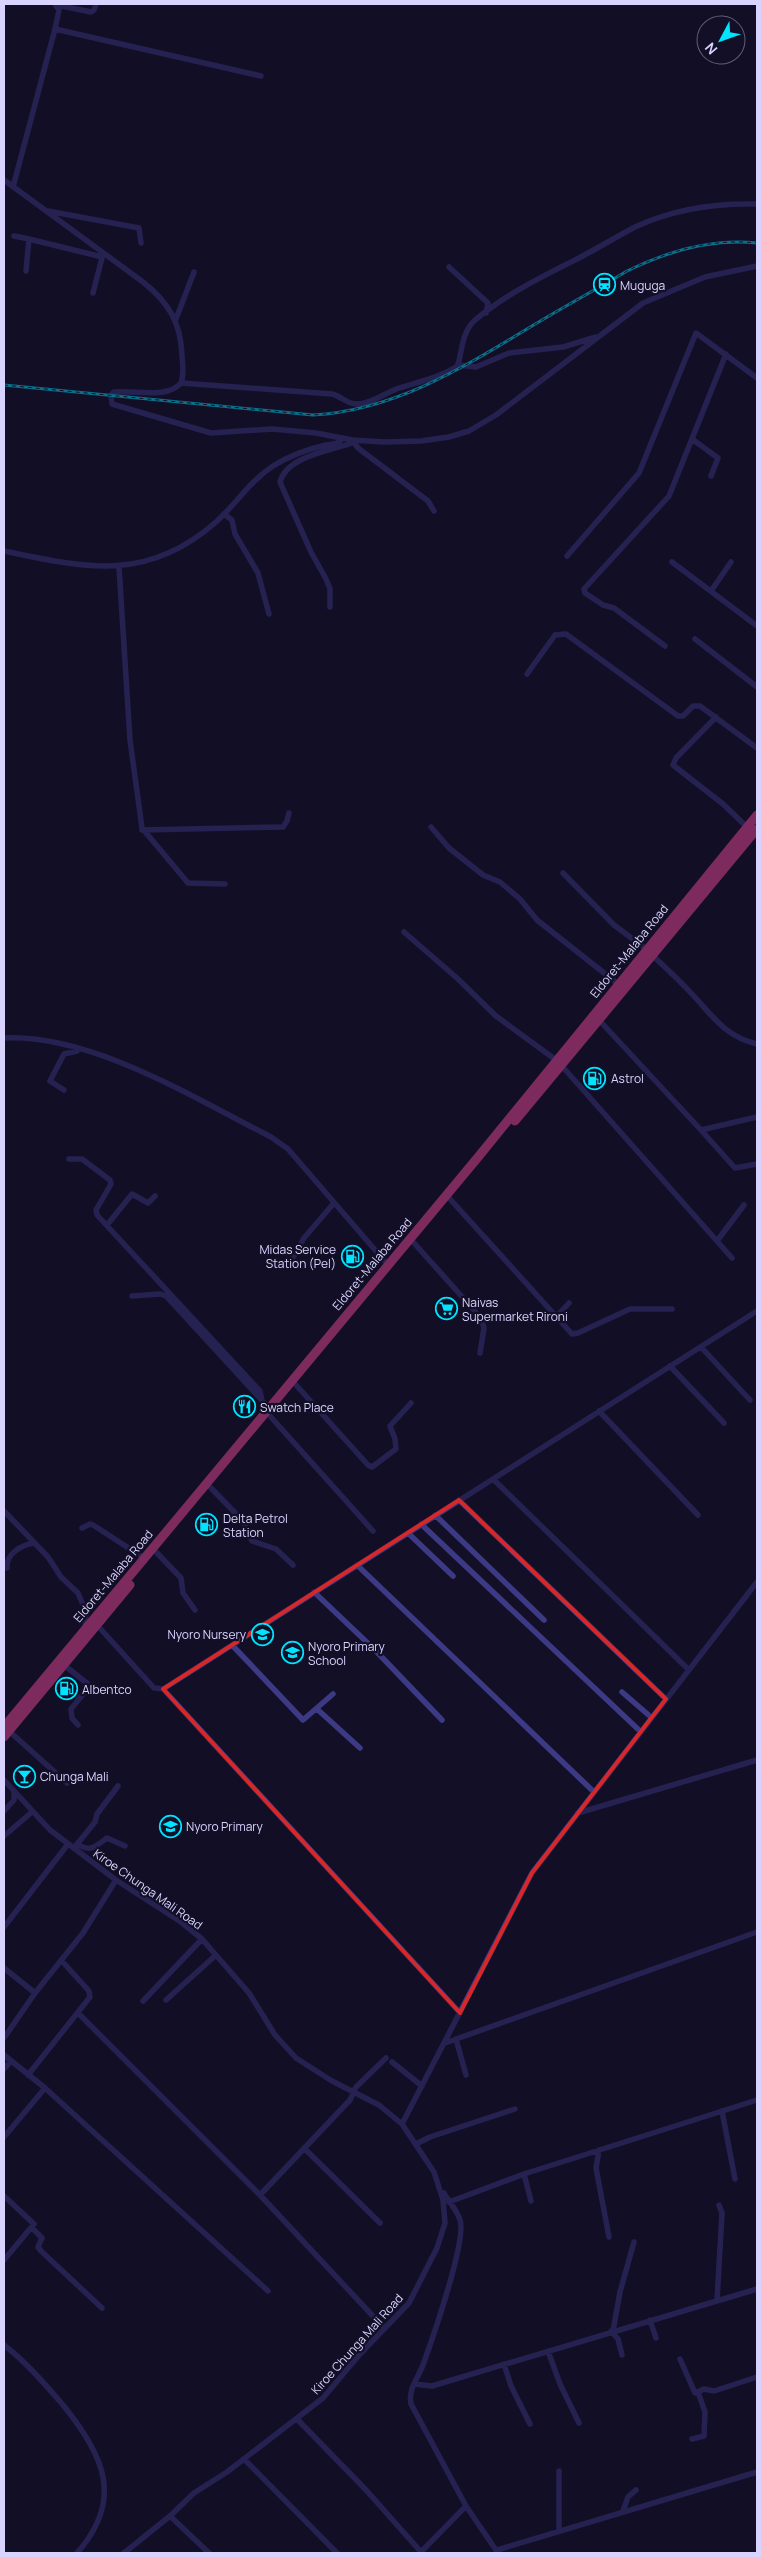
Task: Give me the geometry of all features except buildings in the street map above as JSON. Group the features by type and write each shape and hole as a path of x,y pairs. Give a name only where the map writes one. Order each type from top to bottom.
{"highway":[{"name":"Eldoret-Malaba Road","path":"6,1730 64,1664 211,1488 388,1265 558,1063 598,1020 649,952 753,828 757,815"},
{"name":"Eldoret-Malaba Road","path":"6,1730 144,1558 270,1412 296,1385 450,1200 618,984 649,952"}],"street":[{"path":"56,4 91,12 96,4"},
{"path":"13,187 55,29 59,10 56,4"},
{"path":"55,29 261,76"},
{"path":"4,180 154,291 176,319 182,352 181,383 174,390 166,392 114,392 112,402 210,433 272,429 316,433 343,438 352,442 428,501 434,511"},
{"path":"458,365 461,346 471,324 528,284 651,221 709,206 757,204"},
{"path":"46,211 88,217 139,228 141,243"},
{"path":"14,236 103,255"},
{"path":"26,271 29,239"},
{"path":"93,293 103,255"},
{"path":"330,607 328,583 311,552 280,482 285,472 302,460 352,442 421,441 468,431 496,415 633,310 657,296 712,275 757,266"},
{"path":"449,267 488,303 486,313"},
{"path":"176,319 194,272"},
{"path":"567,556 639,473 696,333 757,378"},
{"path":"181,383 332,394 356,404 398,388 418,384 458,365 476,367 509,353 570,346 601,335"},
{"path":"665,646 614,608 603,605 584,591 667,498 726,354"},
{"path":"4,551 80,566 119,567 152,559 184,545 224,514 256,479 275,465 306,450 339,443 343,438"},
{"path":"692,439 718,458 711,476"},
{"path":"224,514 232,520 235,534 258,573 269,614"},
{"path":"672,562 757,626"},
{"path":"711,591 731,562"},
{"path":"119,567 130,740 142,830 188,883 225,884"},
{"path":"527,674 555,634 566,634 678,716 683,716 693,706 698,705 757,748"},
{"path":"695,639 757,688"},
{"path":"716,717 676,758 673,765 753,828"},
{"path":"142,830 284,826 288,822 288,813"},
{"path":"431,827 449,848 483,875 500,882 520,899 534,916 618,984"},
{"path":"564,873 614,925 649,952 689,991 717,1024 741,1038 757,1044"},
{"path":"404,932 458,978 496,1016 558,1063 732,1258"},
{"path":"598,1020 735,1168 757,1164"},
{"path":"4,1038 37,1040 81,1050 119,1062 271,1137 288,1149 388,1265"},
{"path":"64,1090 50,1081 64,1054 81,1050"},
{"path":"701,1130 757,1117"},
{"path":"69,1159 82,1159 111,1182 95,1211 260,1391 262,1401"},
{"path":"107,1225 132,1194 148,1203 155,1196"},
{"path":"450,1200 556,1318 574,1334 630,1309 672,1309"},
{"path":"288,1265 304,1238 334,1203"},
{"path":"717,1241 744,1205"},
{"path":"414,1243 482,1318 484,1328 480,1353"},
{"path":"132,1296 160,1294 166,1296 262,1401 373,1531"},
{"path":"556,1318 569,1303"},
{"path":"97,1625 154,1688 163,1688 757,1311"},
{"path":"701,1347 750,1400"},
{"path":"670,1366 724,1423"},
{"path":"296,1385 368,1465 372,1467 396,1448 395,1438 390,1426 411,1403"},
{"path":"599,1412 698,1515"},
{"path":"493,1479 689,1670"},
{"path":"211,1488 243,1521 252,1541 276,1549 293,1565"},
{"path":"459,1500 666,1700"},
{"path":"4,1510 53,1563 61,1577 78,1593 86,1612 85,1630"},
{"path":"435,1516 544,1620"},
{"path":"421,1524 641,1732"},
{"path":"82,1528 93,1525 144,1558"},
{"path":"408,1532 453,1576"},
{"path":"7,1568 11,1555 24,1545 34,1543"},
{"path":"157,1553 181,1578 182,1591 195,1610"},
{"path":"357,1565 594,1792"},
{"path":"402,2124 525,1884 757,1582"},
{"path":"314,1592 375,1650 442,1720"},
{"path":"232,1645 303,1720 333,1694"},
{"path":"64,1664 88,1684 88,1688 71,1709 72,1718 78,1725"},
{"path":"163,1688 460,2013"},
{"path":"622,1692 652,1718"},
{"path":"317,1709 360,1748"},
{"path":"6,1730 67,1783"},
{"path":"578,1813 757,1760"},
{"name":"Kiroe Chunga Mali Road","path":"4,1780 32,1812 68,1844 76,1846 116,1880 181,1922 202,1940 249,1993 275,2035 289,2052 309,2068 379,2105 402,2124 434,2172 440,2188 445,2223 437,2248 409,2303 384,2328 323,2398 244,2459 194,2492 170,2516 124,2553"},
{"path":"118,1786 97,1814 95,1822 76,1846 90,1849 100,1845 107,1838 125,1846"},
{"path":"4,1811 14,1800 14,1792"},
{"path":"4,1836 32,1812"},
{"path":"4,1927 68,1844"},
{"path":"4,2038 61,1960 84,1933 116,1880"},
{"path":"444,2043 757,1932"},
{"path":"143,2001 202,1940"},
{"path":"166,2000 216,1954"},
{"path":"28,2074 78,2014 90,1994 61,1960"},
{"path":"4,1968 36,1993"},
{"path":"78,2014 260,2194 384,2328"},
{"path":"456,2039 466,2075"},
{"path":"4,2055 45,2088 268,2291"},
{"path":"260,2194 350,2100 356,2087 386,2058"},
{"path":"4,2069 11,2061"},
{"path":"392,2062 422,2086"},
{"path":"4,2137 45,2088"},
{"path":"449,2202 524,2174 757,2100"},
{"path":"416,2144 430,2137 515,2109"},
{"path":"722,2111 734,2179"},
{"path":"304,2148 380,2223"},
{"path":"599,2150 596,2174 609,2237"},
{"path":"524,2174 531,2201"},
{"path":"440,2188 460,2220 461,2237 456,2264 425,2360 411,2390 410,2404 466,2506 498,2552 623,2511 757,2472"},
{"path":"4,2196 33,2222 32,2228 4,2260"},
{"path":"717,2301 722,2213 719,2205"},
{"path":"32,2228 42,2238 38,2248 102,2308"},
{"path":"622,2355 618,2339 612,2331 620,2292 634,2242"},
{"path":"414,2384 432,2386 757,2289"},
{"path":"650,2320 656,2338"},
{"path":"4,2345 33,2370 84,2431 94,2448 102,2468 104,2507 94,2534 77,2553"},
{"path":"548,2351 579,2423"},
{"path":"680,2359 695,2393 704,2389 714,2391 757,2378"},
{"path":"504,2364 511,2386 530,2424"},
{"path":"692,2439 704,2436 705,2412 698,2392"},
{"path":"297,2419 367,2491 420,2553 466,2506"},
{"path":"244,2459 337,2553"},
{"path":"559,2471 559,2531"},
{"path":"623,2511 628,2497 636,2490"},
{"path":"170,2516 209,2553"}],"highlighted area":[{"path":"459,1500 666,1699 532,1873 460,2013 163,1689"}],"railway":[{"path":"4,385 313,415 344,411 403,395 431,383 627,271 658,257 706,244 723,242 757,243"}],"place":[{"name":"Muguga","path":"604,285"},
{"name":"Astrol","path":"595,1078"},
{"name":"Midas Service Station (Pel)","path":"352,1256"},
{"name":"Naivas Supermarket Rironi","path":"446,1309"},
{"name":"Swatch Place","path":"244,1407"},
{"name":"Delta Petrol Station","path":"207,1525"},
{"name":"Nyoro Nursery","path":"262,1634"},
{"name":"Nyoro Primary School","path":"292,1653"},
{"name":"Albentco","path":"66,1689"},
{"name":"Chunga Mali","path":"24,1776"},
{"name":"Nyoro Primary","path":"170,1826"}]}
